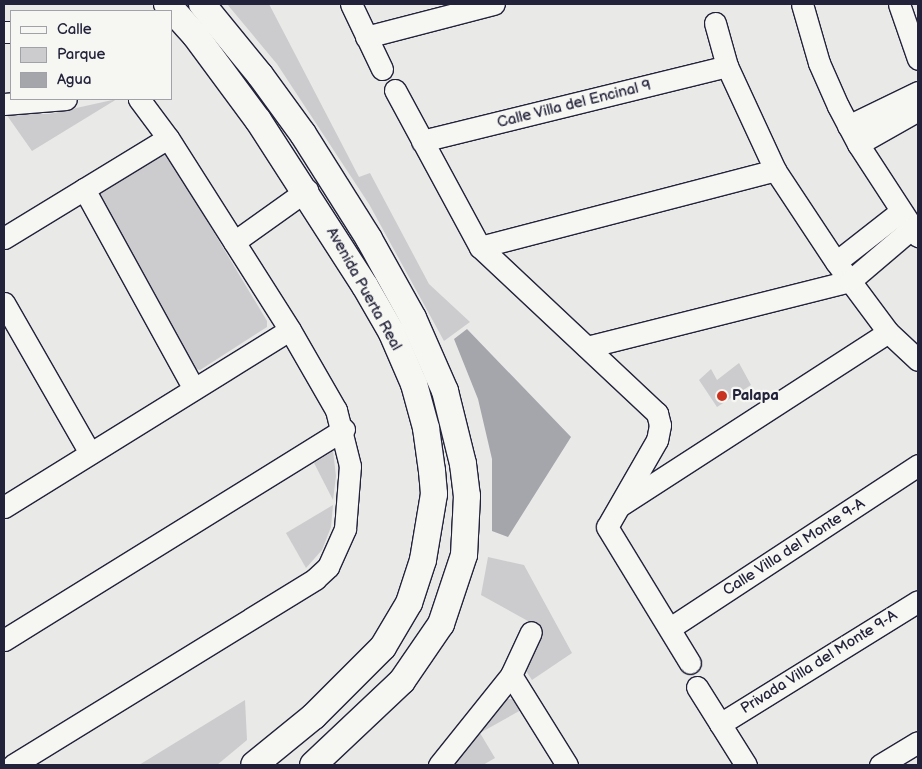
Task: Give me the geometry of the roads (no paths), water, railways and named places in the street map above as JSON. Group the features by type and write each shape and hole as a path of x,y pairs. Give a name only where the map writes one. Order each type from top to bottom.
{"main road":[{"name":"Avenida Puerta Real","path":"167,4 206,50 310,195 392,332 414,384 426,428 434,494 423,560 409,603 383,647 314,716 254,765"},
{"name":"Avenida Puerta Real","path":"202,4 260,75 303,134 369,239 413,318 445,391 463,464 467,504 464,555 441,624 402,681 337,745 313,765"},
{"path":"314,716 337,745"}],"street":[{"path":"351,4 382,69"},
{"path":"802,4 819,63 857,128 907,230"},
{"path":"899,4 918,59"},
{"path":"366,37 487,5"},
{"path":"715,23 727,66 775,170 836,262 888,332 918,360"},
{"name":"Calle Villa del Encinal 9","path":"422,141 727,66"},
{"path":"395,90 480,247 648,403 660,425 658,440 607,527 690,663"},
{"path":"857,128 918,92"},
{"path":"4,104 54,100"},
{"path":"13,765 316,580 328,567 345,529 350,504 350,466 344,430 326,390 168,138 140,100"},
{"path":"857,128 877,133 918,110"},
{"path":"4,238 168,138"},
{"path":"480,247 775,170"},
{"path":"84,189 194,389"},
{"path":"238,247 310,195"},
{"path":"836,262 883,227 907,230"},
{"path":"588,347 850,281 907,230"},
{"path":"4,303 90,454"},
{"path":"4,507 290,330"},
{"path":"617,508 888,332"},
{"path":"4,640 344,430"},
{"name":"Calle Villa del Monte 9-A","path":"670,628 918,465"},
{"name":"Privada Villa del Monte 9-A","path":"720,724 918,601"},
{"path":"439,765 511,675 531,632"},
{"path":"511,675 567,765"},
{"path":"697,687 746,765"},
{"path":"882,765 918,742"}],"water":[{"path":"467,329 571,437 508,537 492,531 492,459 478,399 454,339"}],"place":[{"name":"Palapa","path":"722,396"}]}
